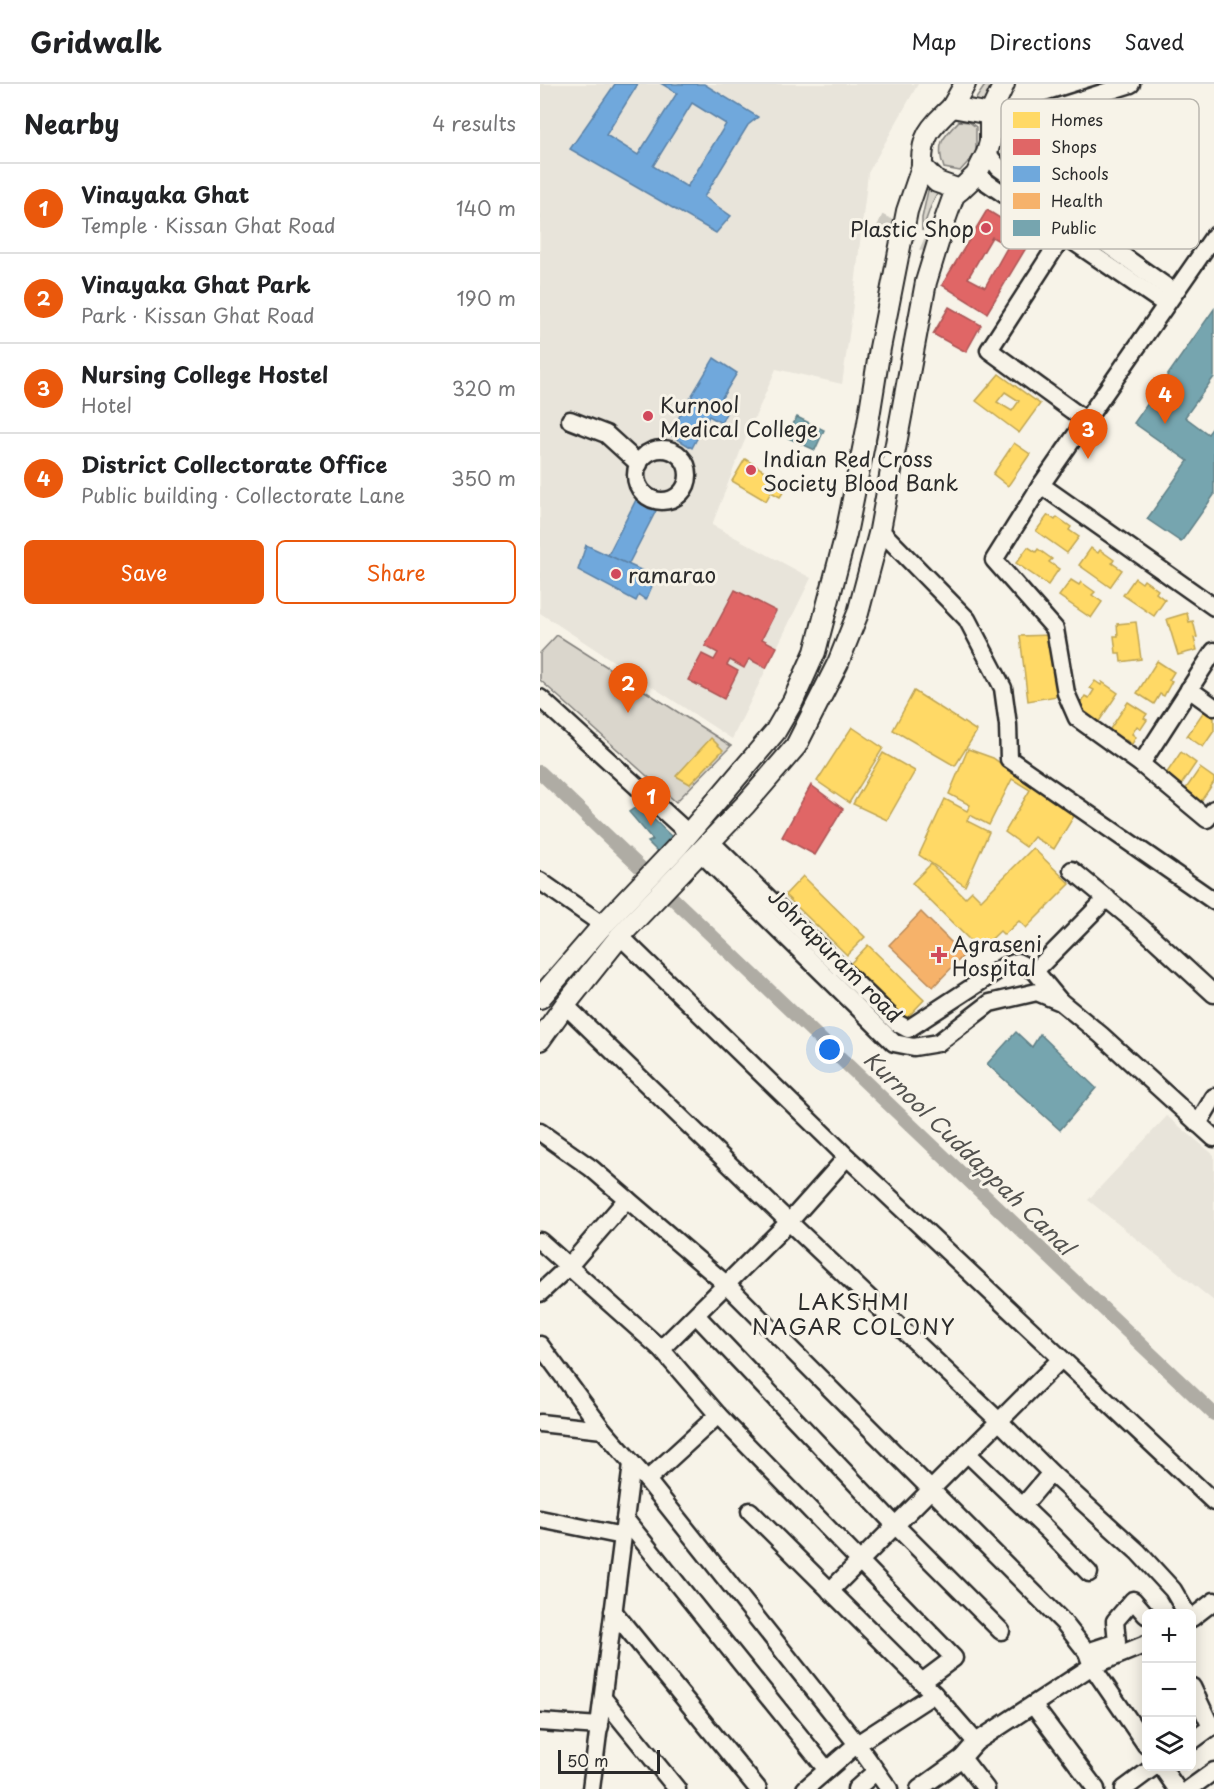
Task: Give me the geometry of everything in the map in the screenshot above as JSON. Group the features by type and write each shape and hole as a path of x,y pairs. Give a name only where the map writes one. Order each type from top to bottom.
{"main road":[{"path":"540,998 603,925 684,840 775,732 793,701 815,652 846,534 908,211 922,167 922,148 931,126 952,107 965,84"},
{"path":"540,1040 620,936 701,853 796,746 842,653 858,613 880,530 926,282 954,195 976,175 987,153 990,121 1004,84"},
{"path":"952,107 990,121"},
{"path":"922,167 938,182 960,190"}],"street":[{"path":"1074,99 1131,84"},
{"path":"990,121 1001,118"},
{"path":"987,153 1001,170"},
{"path":"976,175 1001,189"},
{"path":"1214,236 1041,484 994,560 1055,629 1066,693 1077,718 1141,764 1207,819 1214,809"},
{"path":"1055,249 989,350 1085,420"},
{"path":"1100,249 1170,298"},
{"path":"570,420 606,434 639,464"},
{"path":"1041,484 1214,607"},
{"path":"880,530 967,619 1003,688 1008,725 1009,759 1214,901"},
{"path":"1141,764 1214,651"},
{"path":"1189,689 1214,707"},
{"path":"540,698 684,840"},
{"name":"Johrapuram road","path":"701,853 897,1023 908,1029 1003,967 1017,962 1035,971"},
{"name":"Johrapuram road","path":"701,853 894,1043 914,1047 938,1043 990,1003 1037,992 1061,1002 1101,1035 1214,1138"},
{"path":"1072,870 1141,927 1214,994"},
{"path":"540,881 603,925"},
{"path":"1061,1002 1035,971 1107,898"},
{"path":"620,936 847,1157 1214,1503"},
{"path":"565,1005 1051,1473 1138,1552 1173,1590 1184,1609"},
{"path":"1198,1124 1214,1097"},
{"path":"540,1132 591,1168 727,1285 1064,1623 1142,1739"},
{"path":"661,1349 789,1221 847,1157"},
{"path":"540,1293 569,1266 627,1199"},
{"path":"540,1241 661,1349 718,1415 954,1658 928,1688 805,1789"},
{"path":"696,1315 896,1526 1001,1631"},
{"path":"540,1345 603,1430 647,1480 857,1744 889,1789"},
{"path":"830,1591 1060,1359"},
{"path":"647,1480 718,1415"},
{"path":"540,1423 603,1430"},
{"path":"968,1453 1089,1574"},
{"path":"591,1789 632,1464"},
{"path":"1023,1506 1051,1473"},
{"path":"750,1511 928,1688 976,1742"},
{"path":"540,1519 624,1527 827,1770"},
{"path":"918,1789 962,1758 976,1742 1034,1705 1089,1659 1117,1642 1114,1622 1133,1600 1142,1610"},
{"path":"1196,1614 1214,1601"},
{"path":"613,1611 759,1789"},
{"path":"1089,1659 1142,1645"},
{"path":"1196,1696 1212,1726 1196,1737"},
{"path":"603,1698 677,1789"},
{"path":"1034,1705 1096,1789"},
{"path":"540,1722 600,1726"},
{"path":"962,1758 986,1789"},
{"path":"1124,1789 1149,1771"},
{"path":"1164,1771 1177,1789"},
{"path":"1190,1789 1214,1771"},
{"path":"856,1789 875,1772"}],"shaded area":[{"name":"Kurnool Medical College","path":"540,84 918,84 868,173 842,384 776,369 742,447 712,525 811,578 732,739 540,613"},
{"path":"986,84 992,84 987,108 973,103"},
{"path":"959,121 969,122 976,127 976,153 960,171 944,168 940,153 942,142"},
{"path":"929,186 934,191 939,190 922,231 922,218"},
{"path":"557,635 731,746 676,802 540,680 540,653"},
{"path":"1167,1116 1214,1155 1214,1301 1088,1200"}],"building: Homes":[{"path":"999,374 1040,404 1019,433 976,401","holes":["1005,392 1019,401 1012,411 997,402"]},
{"path":"1014,443 1030,454 1008,486 993,474"},
{"name":"Indian Red Cross Society Blood Bank","path":"745,459 782,482 778,487 784,491 780,497 771,492 766,501 732,481"},
{"path":"1048,515 1055,520 1057,517 1071,527 1069,530 1079,537 1067,553 1036,531"},
{"path":"1028,547 1036,552 1038,549 1052,559 1049,562 1059,569 1048,585 1016,563"},
{"path":"1091,548 1098,553 1100,550 1114,560 1112,563 1122,570 1110,587 1079,565"},
{"path":"1135,578 1142,583 1144,580 1158,590 1156,593 1165,600 1154,616 1123,595"},
{"path":"1071,580 1079,585 1081,582 1095,592 1092,595 1102,602 1091,618 1059,596"},
{"path":"1187,613 1189,622 1193,621 1197,650 1178,655 1167,619"},
{"path":"1136,622 1141,659 1121,662 1120,653 1116,653 1114,636 1118,636 1117,624"},
{"path":"1051,635 1057,696 1028,701 1020,636"},
{"path":"1157,661 1174,672 1164,696 1160,694 1154,704 1137,693"},
{"path":"1095,681 1101,685 1102,682 1118,693 1098,723 1079,710 1085,696 1089,698 1094,690 1090,688"},
{"path":"914,691 977,731 955,766 893,730"},
{"path":"1128,702 1147,714 1144,718 1147,720 1141,729 1137,726 1132,734 1136,737 1132,744 1108,732"},
{"path":"1204,711 1214,718 1214,731 1203,747 1187,736"},
{"path":"852,727 883,748 849,803 817,781"},
{"path":"711,738 723,750 690,784 676,776"},
{"path":"968,749 993,758 1074,816 1054,849 1034,837 1026,847 1005,832 1030,790 1012,779 989,825 970,815 967,821 989,832 965,886 919,855 945,799 967,811 970,805 949,794"},
{"path":"1181,752 1196,763 1179,788 1164,777"},
{"path":"883,753 915,771 887,820 853,804"},
{"path":"1200,768 1214,778 1214,782 1199,804 1183,793"},
{"path":"1033,848 1070,884 1026,928 1019,921 1004,935 1000,931 980,950 912,883 931,864 965,898 972,891 981,900"},
{"path":"803,876 865,937 847,955 785,895"},
{"path":"868,945 924,1000 906,1019 850,964"}],"building: Shops":[{"path":"987,210 1001,219 1001,242 992,237 968,278 985,287 1006,249 1025,249 987,313 942,285"},
{"path":"949,307 981,325 966,352 933,334"},
{"path":"735,590 776,611 762,639 777,647 766,668 749,659 744,668 730,660 727,665 738,671 724,699 688,680 702,654 714,660 718,653 705,646"},
{"path":"811,785 843,809 815,855 782,837"}],"building: Schools":[{"path":"615,84 638,84 606,135 638,155 677,93 662,84 704,84 758,117 748,125 704,197 731,216 716,233 570,149","holes":["692,103 726,124 687,187 653,166"]},
{"path":"714,358 737,373 718,404 728,409 721,423 709,416 692,448 669,434"},
{"path":"641,490 653,500 661,501 628,565 608,555"},
{"name":"ramarao","path":"586,545 656,577 646,600 639,595 636,601 578,570"}],"building: Health":[{"path":"921,912 964,955 933,987 889,945"}],"building: Public":[{"path":"1214,309 1214,377 1185,417 1208,434 1214,426 1214,495 1181,542 1147,519 1188,461 1134,423"},
{"path":"797,417 824,430 815,450 786,437"},
{"path":"639,805 674,839 660,854 648,842 653,840 629,812"},
{"path":"1016,1032 1032,1047 1040,1034 1096,1088 1060,1130 987,1064"}],"waterway":[{"name":"Kurnool Cuddappah Canal","path":"540,772 1214,1414"}],"tunnel":[{"path":"879,222 946,253"}],"place":[{"name":"Plastic Shop","path":"986,228"},
{"name":"Kurnool Medical College","path":"648,416"},
{"name":"District Collectorate Office","path":"1165,424"},
{"name":"Nursing College Hostel","path":"1088,459"},
{"name":"Indian Red Cross Society Blood Bank","path":"751,470"},
{"name":"ramarao","path":"616,574"},
{"name":"Vinayaka Ghat Park","path":"628,713"},
{"name":"Vinayaka Ghat","path":"651,826"},
{"name":"Agraseni Hospital","path":"939,955"}],"district":[{"name":"LAKSHMI NAGAR COLONY","path":"854,1312"}]}
